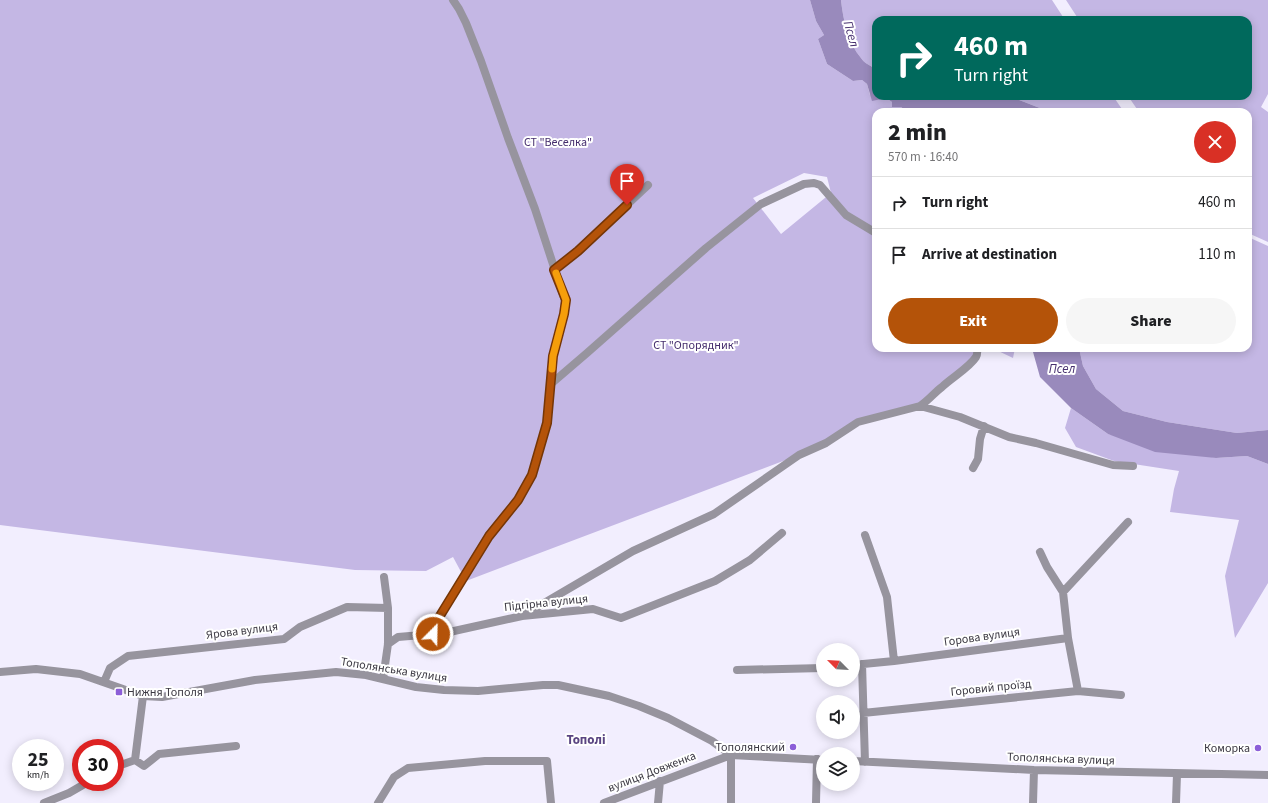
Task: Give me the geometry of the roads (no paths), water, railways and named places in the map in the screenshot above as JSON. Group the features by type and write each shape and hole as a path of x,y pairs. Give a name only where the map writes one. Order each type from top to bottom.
{"street":[{"path":"433,634 438,619 485,542 518,500 532,475 547,423 552,383 553,356 564,314 566,300 554,270 535,209 481,61 466,23 453,0"},
{"path":"552,383 706,248 761,204 804,184 814,183 820,185 846,215 872,231"},
{"path":"554,270 575,253 648,185"},
{"path":"522,616 633,551 714,514 799,455 826,442 858,422 920,406 928,401 941,387 972,362 977,352"},
{"path":"920,406 960,417 1009,437 1036,443 1113,465 1133,466"},
{"path":"973,468 978,459 980,439 984,426"},
{"path":"1063,592 1128,522"},
{"name":"Підгірна вулиця","path":"388,644 398,637 445,633 522,616 593,609 621,618 715,582 750,560 782,533"},
{"path":"865,535 886,597 894,661"},
{"path":"1040,552 1047,567 1063,592 1068,638 1078,691"},
{"path":"383,678 388,644 388,608 384,577"},
{"name":"Ярова вулиця","path":"104,682 110,668 128,656 284,639 300,627 347,607 388,608"},
{"name":"Горова вулиця","path":"862,664 1068,638"},
{"path":"862,664 865,762"},
{"path":"737,670 816,668"},
{"name":"Тополянська вулиця","path":"0,672 36,669 80,674 143,696 162,696 255,680 336,672 383,678 416,687 444,690 478,691 558,685 617,699 668,718 712,741 731,755"},
{"name":"Горовий проїзд","path":"863,713 1078,691 1121,695"},
{"path":"135,760 143,696"},
{"path":"135,760 144,766 159,754 236,746"},
{"path":"731,803 731,755 816,760"},
{"name":"вулиця Довженка","path":"604,803 731,755"},
{"path":"124,764 135,760"},
{"path":"378,803 394,777 408,768 485,760 547,761 551,803"},
{"name":"Тополянська вулиця","path":"860,762 1034,770 1268,775"},
{"path":"1032,803 1034,770"},
{"path":"1176,803 1177,774"},
{"path":"658,803 660,781"},
{"path":"44,803 72,791"},
{"path":"816,803 817,791"}],"water":[{"name":"Псел","path":"810,0 841,0 849,38 862,60 872,66 872,100 877,100 872,101 867,84 862,80 853,81 827,64 818,39 824,35 816,21"},
{"name":"Псел","path":"889,100 1019,100 1040,108 902,108 892,107 892,102"},
{"name":"Псел","path":"1033,352 1080,352 1083,366 1096,389 1123,411 1167,422 1237,433 1268,430 1268,464 1247,456 1216,458 1155,452 1108,434 1071,408 1040,377"}],"place":[{"name":"Нижня Тополя","path":"119,692"},
{"name":"Тополянский","path":"793,747"},
{"name":"Коморка","path":"1258,748"}],"district":[{"name":"Тополі","path":"586,740"}],"park label":[{"name":"СТ \"Веселка\"","path":"558,142"},
{"name":"СТ \"Опорядник\"","path":"696,345"}]}
